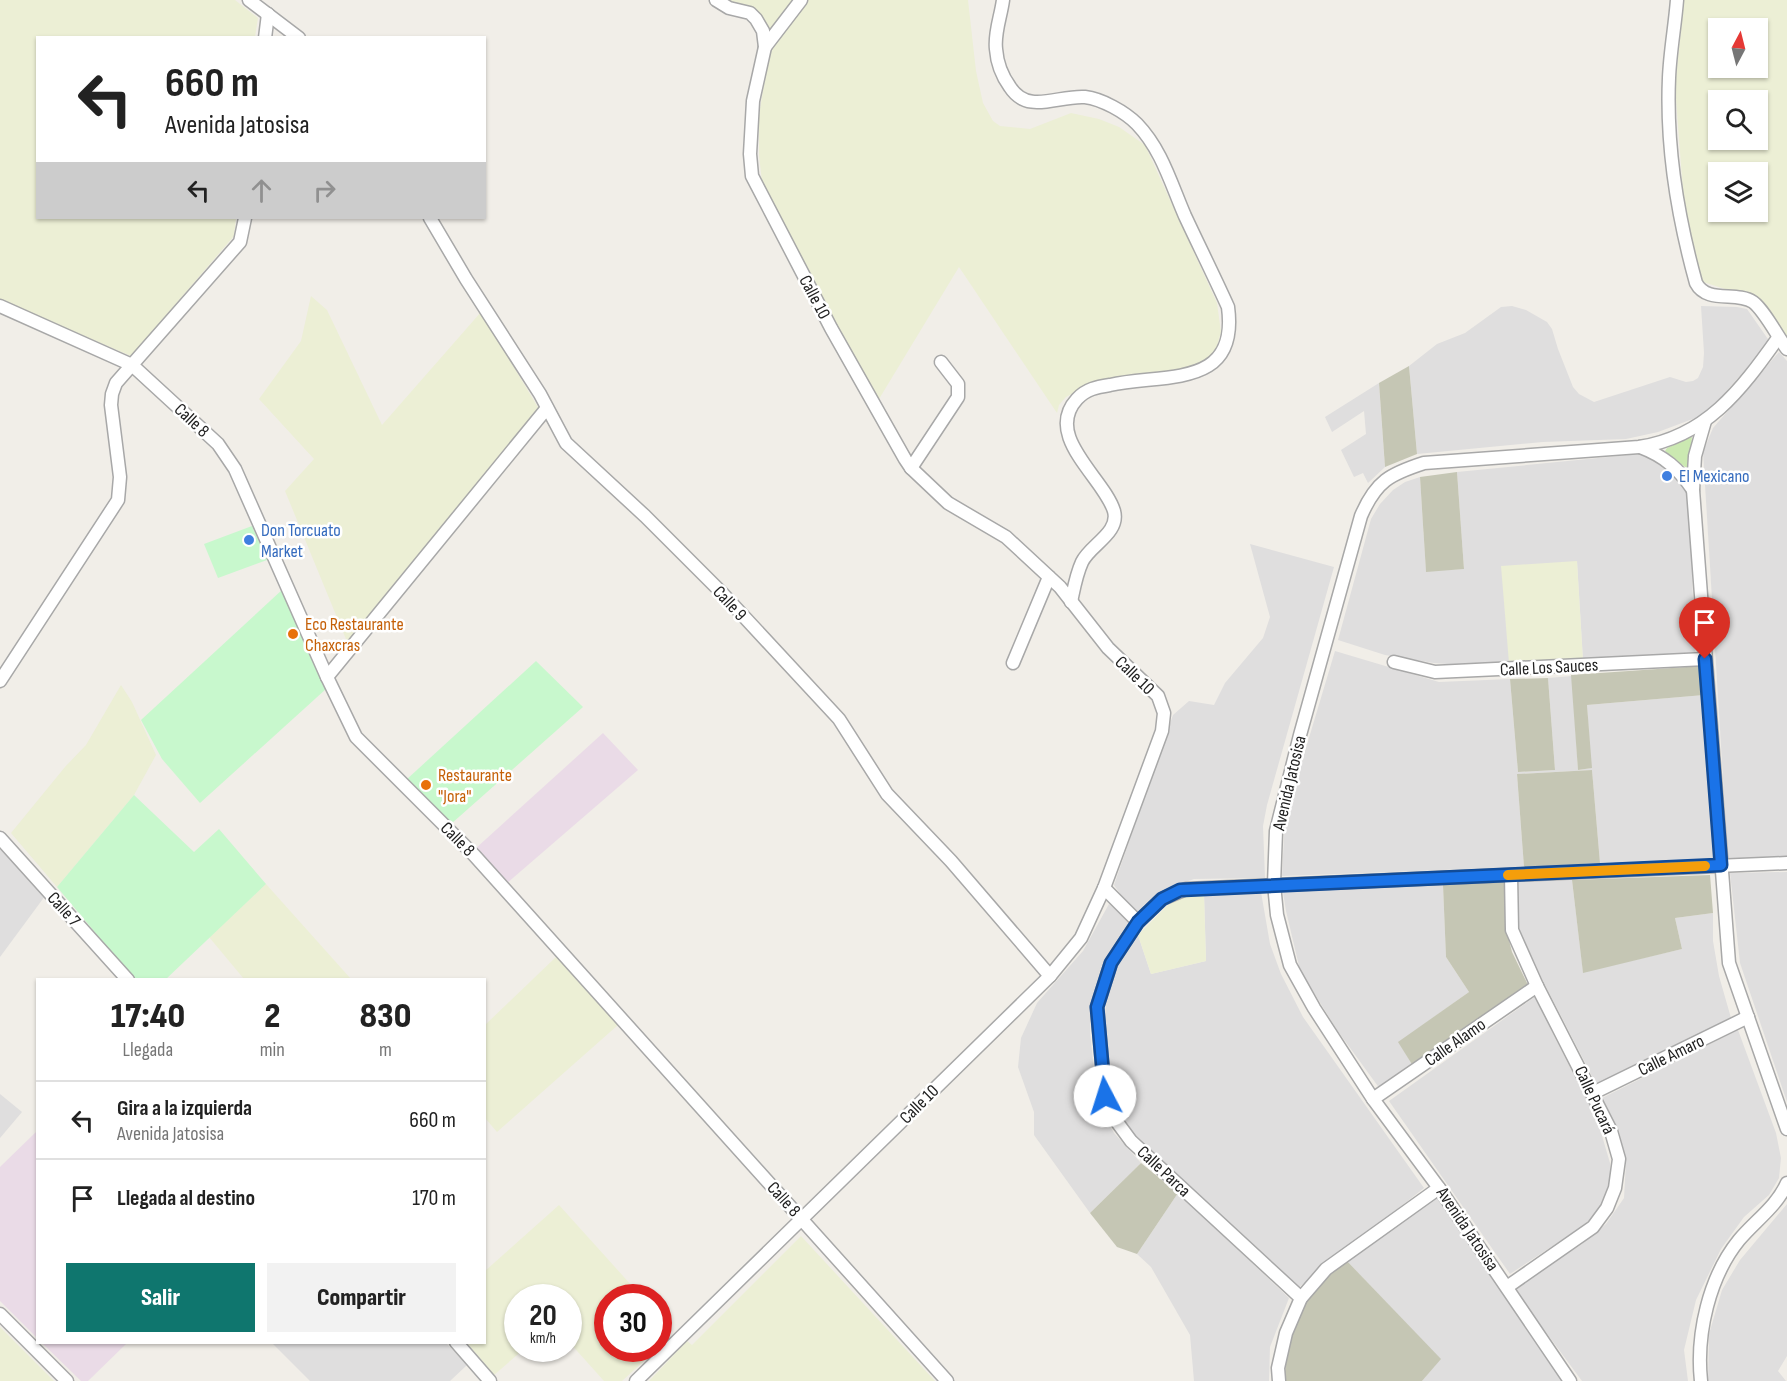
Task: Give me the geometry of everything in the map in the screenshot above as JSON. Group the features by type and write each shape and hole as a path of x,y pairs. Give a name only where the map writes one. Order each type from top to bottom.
{"street":[{"path":"249,0 296,36"},
{"path":"716,0 729,8 750,13 763,31 765,47"},
{"path":"765,47 801,0"},
{"path":"1003,0 995,48 1005,81 1015,95 1029,102 1075,97 1092,98 1105,103 1138,125 1165,164 1184,213 1228,307 1230,321 1227,342 1222,354 1206,368 1185,375 1131,380 1092,388 1073,404 1068,415 1073,449 1107,496 1115,516 1110,532 1091,548 1082,562 1071,602"},
{"path":"1677,0 1669,78 1671,138 1676,187 1696,283 1698,288 1708,293 1739,298 1753,303 1787,349"},
{"path":"265,36 268,14"},
{"name":"Calle 10","path":"636,1381 1050,976 1081,938 1104,888 1162,731 1164,713 1158,696 1108,648 1049,577 1006,537 948,503 911,468 831,328 752,176 750,154 753,101 765,47"},
{"path":"0,681 118,500 120,477 111,405 116,383 240,242 245,219"},
{"name":"Calle 9","path":"431,219 547,408 558,430 574,452 645,516 723,594 838,719 887,794 951,861 1050,976"},
{"name":"Calle 8","path":"0,306 132,365 218,444 235,469 327,677 351,727 364,746 474,855 947,1381"},
{"name":"Avenida Jatosisa","path":"1570,1381 1439,1188 1374,1099 1314,1008 1290,965 1277,915 1274,885 1276,831 1302,724 1361,516 1367,502 1384,480 1397,472 1424,463 1639,447 1681,436 1705,421 1750,375 1778,338"},
{"path":"911,468 958,397 958,384 941,362"},
{"path":"327,677 547,408"},
{"name":"Avenida Jatosisa","path":"1705,421 1695,456 1693,490 1729,963 1787,1129"},
{"name":"Avenida Jatosisa","path":"1639,447 1656,453 1671,463 1693,490"},
{"path":"1013,663 1049,577"},
{"name":"Calle Los Sauces","path":"1394,662 1435,672 1705,659"},
{"name":"Calle 7","path":"0,838 126,978"},
{"name":"Calle Parca","path":"1301,1298 1131,1141 1117,1122 1105,1096 1097,1007 1111,963 1138,922 1162,899 1180,890 1787,863"},
{"name":"Calle Pucará","path":"1507,1287 1593,1227 1607,1208 1615,1188 1619,1159 1611,1131 1537,986 1512,930 1511,875"},
{"path":"1104,888 1138,922"},
{"name":"Calle Alamo","path":"1374,1099 1537,986"},
{"name":"Calle Amaro","path":"1593,1093 1748,1017"},
{"path":"1701,1381 1701,1343 1706,1313 1718,1275 1738,1241 1781,1196 1787,1183"},
{"path":"1279,1381 1278,1368 1286,1333 1301,1298 1326,1269 1439,1188"},
{"path":"0,1314 67,1381"},
{"path":"458,1344 490,1381"}],"shaded area":[{"path":"0,0 235,0 258,18 255,36 36,36 36,219 236,219 234,236 131,356 0,300"},
{"path":"727,0 968,0 976,71 983,103 993,121 1000,126 1030,129 1071,113 1099,119 1119,127 1145,145 1217,303 1221,332 1216,350 1204,363 1176,371 1081,389 1066,397 1059,405 1057,413 959,267 879,399 828,315 762,182 759,115 770,46 736,4"},
{"path":"1684,0 1787,0 1787,337 1760,300 1703,282 1697,270 1684,205 1675,86"},
{"path":"311,296 327,310 382,425 481,312 542,414 350,649 285,491 314,459 259,399 301,341"},
{"path":"1512,306 1526,310 1547,322 1552,329 1573,387 1579,394 1594,402 1670,377 1686,382 1698,378 1703,367 1704,353 1701,306 1747,309 1770,342 1706,414 1658,432 1626,439 1543,442 1417,454 1409,366 1437,344 1465,333 1501,307"},
{"path":"1779,352 1787,361 1787,857 1728,860 1703,452 1713,428"},
{"path":"1409,366 1417,454 1385,467 1379,383"},
{"path":"1379,383 1385,467 1368,483 1363,473 1354,477 1341,450 1366,434 1364,411 1332,432 1325,417"},
{"path":"1639,454 1656,457 1670,466 1689,492 1695,654 1583,661 1577,562 1509,663 1471,666 1434,663 1385,655 1338,640 1371,519 1380,504 1393,490 1405,482 1420,477 1426,571 1464,569 1457,472"},
{"path":"1457,472 1464,569 1426,572 1420,477"},
{"path":"1250,544 1334,567 1267,805 1263,826 1265,878 1194,879 1168,888 1135,915 1114,885 1173,715 1189,701 1214,705 1225,683 1263,638 1270,617"},
{"path":"1577,561 1583,661 1509,663 1501,566"},
{"path":"1335,651 1439,682 1510,679 1518,772 1555,770 1548,678 1572,676 1578,770 1591,768 1587,705 1704,695 1715,859 1600,863 1592,770 1517,774 1524,867 1282,876 1285,818"},
{"path":"1701,666 1704,695 1587,705 1592,768 1578,770 1571,675"},
{"path":"1548,678 1555,770 1518,772 1510,679"},
{"path":"121,685 132,702 156,755 134,795 57,887 11,833 86,745"},
{"path":"603,733 638,770 507,883 475,849"},
{"path":"1592,770 1600,863 1524,867 1517,774"},
{"path":"0,849 45,896 0,957"},
{"path":"1787,872 1787,1102 1740,963 1730,873"},
{"path":"1710,875 1713,913 1675,918 1682,949 1583,973 1572,880"},
{"path":"1517,879 1572,880 1583,972 1682,949 1675,918 1713,913 1713,941 1719,976 1731,1018 1596,1084 1519,929"},
{"path":"1507,882 1508,936 1512,952 1528,985 1413,1066 1398,1042 1469,992 1446,957 1443,885"},
{"path":"266,884 350,978 243,978 209,937"},
{"path":"1443,885 1446,957 1469,992 1399,1042 1413,1066 1380,1089 1337,1030 1300,970 1283,892"},
{"path":"1261,892 1270,944 1281,974 1303,1017 1424,1188 1298,1288 1133,1138 1115,1108 1108,1090 1105,1012 1108,988 1113,973 1138,935 1151,974 1206,961 1204,894"},
{"path":"1187,894 1204,894 1206,961 1151,974 1138,935 1168,905"},
{"path":"1109,904 1130,922 1105,965 1091,1005 1090,1032 1093,1061 1100,1109 1114,1133 1141,1163 1090,1213 1034,1135 1034,1112 1018,1067 1021,1038 1037,1003 1083,951"},
{"path":"557,956 618,1025 497,1132 486,1119 486,1024"},
{"path":"1536,996 1598,1122 1610,1163 1610,1182 1607,1197 1597,1213 1580,1228 1510,1274 1389,1101"},
{"path":"1738,1030 1776,1133 1781,1158 1779,1178 1769,1195 1744,1217 1721,1249 1696,1300 1684,1350 1688,1381 1582,1381 1514,1289 1582,1244 1606,1224 1624,1198 1626,1162 1619,1131 1602,1098"},
{"path":"0,1094 22,1112 0,1138"},
{"path":"36,1132 36,1337 0,1301 0,1167"},
{"path":"1141,1163 1178,1193 1137,1254 1117,1247 1090,1213"},
{"path":"1178,1193 1289,1298 1270,1347 1269,1381 1194,1381 1190,1335 1151,1267 1137,1254"},
{"path":"1438,1196 1563,1381 1422,1381 1440,1359 1345,1259"},
{"path":"1787,1204 1787,1356 1778,1371 1786,1381 1708,1381 1709,1334 1722,1290 1740,1260"},
{"path":"559,1205 630,1284 594,1284 594,1362 643,1362 622,1381 604,1381 582,1356 582,1284 504,1284 504,1362 509,1362 494,1375 468,1344 486,1344 486,1270"},
{"path":"801,1236 935,1381 649,1381 667,1362 672,1362 672,1357 687,1341 692,1345"},
{"path":"1345,1259 1441,1359 1422,1381 1284,1381 1288,1343 1299,1312 1315,1287"},
{"path":"0,1327 54,1381 0,1381"},
{"path":"43,1344 126,1344 88,1381 81,1381"},
{"path":"273,1344 447,1344 467,1365 450,1381 310,1381"}],"green space":[{"path":"1692,436 1690,464 1685,467 1665,451"},
{"path":"252,526 267,560 218,578 204,544"},
{"path":"283,589 326,689 200,803 162,759 141,720"},
{"path":"536,661 583,707 451,824 406,780"},
{"path":"134,795 194,852 219,829 266,884 167,978 133,978 57,887"}],"slow traffic":[{"path":"1508,875 1705,866"}],"place":[{"name":"El Mexicano","path":"1667,476"},
{"name":"Don Torcuato Market","path":"249,540"},
{"name":"Eco Restaurante Chaxcras","path":"293,634"},
{"name":"Restaurante \"Jora\"","path":"426,785"}],"route":[{"path":"1105,1096 1097,1007 1111,963 1138,922 1162,899 1180,890 1721,865 1705,659"}]}
